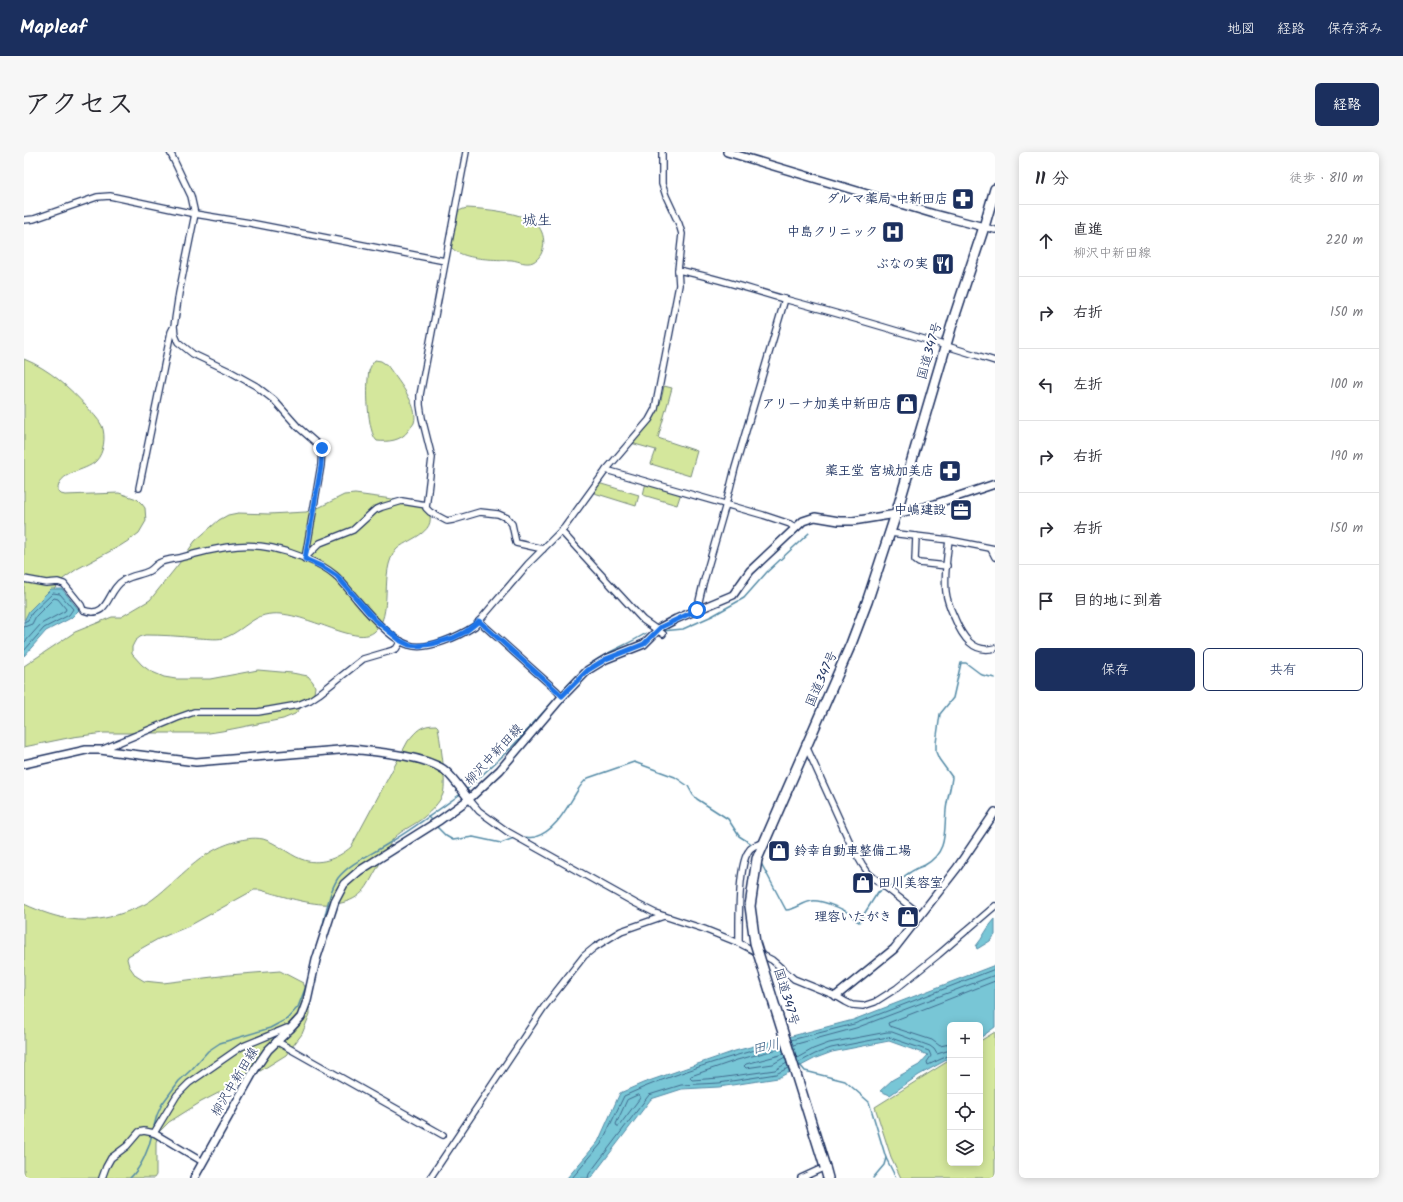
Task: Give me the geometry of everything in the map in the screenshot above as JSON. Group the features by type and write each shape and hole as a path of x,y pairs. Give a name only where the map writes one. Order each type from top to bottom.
{"highway":[{"name":"国道347号","path":"828,1178 755,943 750,906 757,859 760,844 852,644 896,514 945,346 995,189"}],"street":[{"path":"170,152 191,196 195,214 179,292 174,326 175,335 178,342 193,354 256,386 274,400 294,424 322,448 321,466 305,559"},
{"path":"466,152 420,395 420,405 432,458 426,508 430,512 447,521 480,512 498,514 506,518 512,524 516,543 543,548"},
{"path":"24,579 46,583 58,582 64,584 81,605 83,610 93,613 101,610 106,605 113,590 123,580 149,571 159,563 203,552 245,546 265,546 305,559 323,567 337,576 375,620 401,641 409,645 417,646 432,644 459,636 475,626 528,564 561,531 606,470 649,420 655,409 679,285 678,270 682,234 662,184 662,152"},
{"path":"727,152 934,214 995,230"},
{"path":"24,220 97,197 110,196 195,214 250,223 445,261"},
{"path":"678,270 785,299 995,361"},
{"path":"697,610 735,468 785,299"},
{"path":"139,488 171,332 174,326"},
{"path":"606,470 726,504 790,524 795,528"},
{"name":"柳沢中新田線","path":"194,1178 254,1069 268,1050 301,1017 307,1001 316,960 335,901 344,884 359,871 440,820 500,770 562,696 588,670 606,659 644,644 676,619 733,595 750,571 803,521 815,517 839,521 853,521 896,514 971,493 995,484"},
{"path":"305,559 308,554 320,543 353,530 375,510 402,501 426,505"},
{"path":"561,531 643,620 660,632"},
{"path":"890,533 948,540 993,549 995,557"},
{"path":"916,536 915,560 919,562 947,566"},
{"path":"948,540 947,597 961,633 974,646 986,650 995,648"},
{"path":"479,621 562,696"},
{"path":"100,750 194,712 258,712 298,705 319,694 363,659 392,650 396,648 401,641"},
{"path":"806,746 851,845 869,874 921,915"},
{"path":"24,764 79,751 100,750 196,762 350,749 432,763 445,770 480,811 508,832 523,841 655,913 740,943 772,960 794,980 858,1006 868,1005 875,1002 897,988 995,906"},
{"path":"836,996 894,949 957,868 995,812"},
{"path":"740,943 742,878 746,857 749,850 760,844"},
{"path":"430,1178 544,1007 579,962 595,947 621,931 665,916"},
{"path":"154,1133 177,1095 190,1083 241,1047 287,1028 290,1029"},
{"path":"276,1042 443,1135"},
{"path":"102,1178 111,1158 123,1150 139,1132 144,1131 154,1133 204,1162"},
{"path":"801,1178 825,1167"}],"green space":[{"path":"467,208 493,210 512,214 529,219 535,223 542,232 544,243 538,259 528,263 512,260 480,258 468,256 458,252 451,246 448,238 450,226 457,212"},
{"path":"24,359 50,373 66,386 95,416 102,426 104,444 99,458 86,468 62,479 59,484 58,491 65,495 119,493 137,499 145,508 146,521 139,533 131,539 77,569 63,579 35,611 24,620"},
{"path":"375,360 381,361 387,365 406,392 414,409 414,424 402,437 398,439 377,441 371,428 368,408 368,378 370,368"},
{"path":"664,386 672,388 658,438 697,451 690,476 651,464 656,450 631,443 644,430 657,412"},
{"path":"646,482 681,493 677,505 643,495"},
{"path":"598,483 639,495 636,506 591,492"},
{"path":"355,494 422,503 428,511 430,519 429,526 425,531 396,550 391,559 388,569 384,615 380,625 374,632 369,635 355,635 296,617 272,614 257,618 233,634 224,638 210,639 145,635 135,641 132,647 132,654 150,671 164,677 176,679 210,679 258,670 308,676 315,687 314,693 295,714 283,719 209,733 104,733 73,737 24,747 24,666 75,632 112,617 121,617 150,600 195,541 219,520 228,515 238,513 269,514 306,512 344,495"},
{"path":"436,725 438,727 443,761 444,788 442,797 427,815 393,839 369,883 360,895 348,901 334,904 319,904 288,898 260,890 254,890 189,926 158,939 128,956 127,959 129,966 136,976 144,981 163,983 229,975 280,971 303,983 310,997 310,1014 302,1034 286,1055 257,1073 201,1102 169,1122 159,1132 156,1142 156,1175 154,1178 24,1178 24,904 49,914 73,919 85,920 110,917 135,909 150,901 191,866 211,852 222,846 248,839 263,839 296,857 308,861 314,862 334,858 351,847 408,741 423,727"},
{"path":"995,1032 995,1178 901,1178 891,1157 875,1107 947,1062 947,1166 983,1166 983,1039"}],"water":[{"path":"51,589 62,589 79,610 71,618 46,631 24,656 24,621 29,611"},
{"path":"995,919 995,935 990,941 977,949 976,946"},
{"name":"田川","path":"995,965 995,1027 983,1036 983,1022 947,1022 947,1060 919,1075 890,1095 880,1091 892,1080 919,1065 928,1055 889,1041 832,1052 816,1058 778,1078 719,1087 682,1089 651,1099 591,1178 567,1178 598,1142 620,1093 643,1083 735,1051 853,1020"}],"waterway":[{"path":"662,631 683,629 712,616 744,598 767,572 809,533"},
{"path":"561,693 576,676 593,662 646,633"},
{"path":"888,887 910,872 932,860 941,848 945,834 947,806 952,777 939,759 936,752 936,743 940,714 953,698 961,663 966,663 982,675 995,678"},
{"path":"465,791 511,748 556,698"},
{"path":"522,837 535,837 541,835 553,826 562,816 581,784 588,778 634,762 675,777 688,786 697,799 728,819 739,836 752,846"},
{"path":"320,937 327,906 338,878 348,868 396,839 462,793"},
{"path":"428,817 432,821"},
{"path":"436,826 446,836 453,840 473,837 501,843 514,838"},
{"path":"761,863 786,910 793,909 809,902 820,901 843,910 859,922 878,892 885,889"},
{"path":"153,1130 162,1104 179,1081 208,1051 220,1043 270,1028 287,1019 298,1007 308,981"},
{"path":"800,1065 805,1071 845,1081 869,1102 886,1158 896,1178"},
{"path":"130,1178 138,1169 144,1158 152,1134"},
{"path":"873,1178 884,1165 886,1158"}],"place":[{"name":"ダルマ薬局 中新田店","path":"963,199"},
{"name":"中島クリニック","path":"893,232"},
{"name":"ぶなの実","path":"943,264"},
{"name":"アリーナ加美中新田店","path":"907,404"},
{"name":"薬王堂 宮城加美店","path":"950,471"},
{"name":"中嶋建設","path":"961,510"},
{"name":"鈴幸自動車整備工場","path":"779,851"},
{"name":"田川美容室","path":"863,883"},
{"name":"理容いたがき","path":"908,917"}],"district":[{"name":"城生","path":"537,221"}],"route":[{"path":"322,448 321,466 305,559 328,569 337,576 375,620 401,641 409,645 417,646 432,644 459,636 475,626 479,621 562,696 588,670 606,659 644,644 661,627 697,610"}]}
